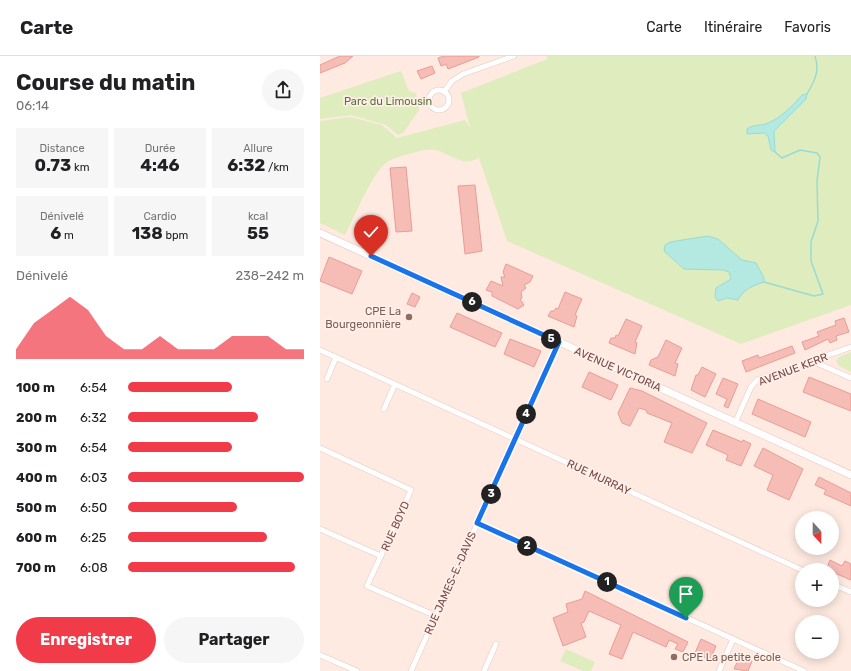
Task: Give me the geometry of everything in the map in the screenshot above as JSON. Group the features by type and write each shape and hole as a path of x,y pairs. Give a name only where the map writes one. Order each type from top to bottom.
{"street":[{"path":"444,92 452,82 463,74 514,56"},
{"name":"AVENUE VICTORIA","path":"320,233 851,475"},
{"name":"RUE JAMES-E.-DAVIS","path":"411,671 559,342"},
{"name":"AVENUE KERR","path":"735,422 751,387 758,380 851,347"},
{"name":"RUE MURRAY","path":"320,350 795,567"},
{"path":"327,379 336,357"},
{"path":"812,361 851,378"},
{"path":"384,409 395,384"},
{"name":"RUE BOYD","path":"320,448 411,490 367,586 436,616"},
{"path":"477,523 804,671"},
{"path":"320,529 381,556"},
{"path":"839,587 851,592"},
{"path":"719,671 733,639"},
{"path":"484,671 496,644"},
{"path":"320,655 357,671"}],"green space":[{"path":"547,56 851,56 851,305 741,344 507,241 479,158 463,161 435,150 416,152 388,161 381,168 369,186 345,235 320,223 320,121 350,117 382,125 397,138 465,120 470,128 461,93 547,59"},
{"name":"Parc du Limousin","path":"401,71 409,91 416,93 419,110 403,133 398,135 386,125 351,115 320,119 320,98"},
{"path":"851,352 851,372 839,366 836,361 839,357"},
{"path":"566,649 595,662 591,671 583,671 560,661"}],"water":[{"path":"807,94 806,99 774,131 775,152 771,150 768,136 764,133 747,134 747,129 752,126 766,124 773,121 795,103 802,95"},
{"path":"708,236 718,239 742,260 756,263 764,278 764,282 749,288 738,300 727,298 718,301 715,297 716,288 731,279 729,272 723,270 684,269 664,251 665,245 670,242"}],"building":[{"path":"340,56 353,56 345,63 320,73 320,65"},
{"path":"444,56 479,57 448,69 446,64 441,66 438,58"},
{"path":"432,66 435,73 421,79 417,71"},
{"path":"406,167 412,231 396,232 390,168"},
{"path":"475,185 482,251 465,254 458,186"},
{"path":"329,257 362,271 352,294 320,281"},
{"path":"506,264 533,276 530,282 524,285 526,288 521,292 522,298 520,299 524,305 518,309 492,296 492,292 486,290 491,281 503,286 501,277 505,277 503,272"},
{"path":"565,292 582,299 575,315 577,316 574,327 548,316 551,311 554,311 556,308 558,309"},
{"path":"412,293 420,297 415,307 407,304"},
{"path":"457,313 502,333 495,347 450,327"},
{"path":"844,318 849,332 836,336 837,340 830,343 828,339 805,350 802,342 819,336 817,332 836,325 835,321"},
{"path":"626,319 642,326 635,342 637,343 635,354 609,343 611,338 615,338 616,335 618,336"},
{"path":"510,339 541,351 534,367 504,354"},
{"path":"666,340 682,348 675,363 678,364 675,376 649,365 651,360 658,357"},
{"path":"792,346 795,353 746,372 742,361 758,355 759,358"},
{"path":"702,367 716,374 705,397 691,390 696,375 698,375"},
{"path":"589,372 618,385 611,400 582,387"},
{"path":"809,377 851,394 851,411 803,392"},
{"path":"723,378 738,384 728,408 724,406 727,399 716,394"},
{"path":"630,388 642,391 707,423 692,453 664,442 672,423 647,413 646,410 639,408 630,426 622,423 618,413"},
{"path":"758,399 811,422 805,437 752,414"},
{"path":"713,430 742,442 743,440 751,444 741,466 726,460 728,455 706,445"},
{"path":"763,448 803,469 789,500 767,490 773,475 754,466"},
{"path":"819,477 851,493 851,506 824,494 826,490 815,485"},
{"path":"830,560 836,563 829,563"},
{"path":"845,561 851,564 851,580 839,575 839,564 842,566"},
{"path":"585,591 688,642 683,652 675,649 678,644 669,640 666,647 633,632 622,659 609,654 621,625 589,611 584,622 581,623 586,637 563,646 553,618 568,612 566,604 582,599"},
{"path":"701,639 716,646 710,660 695,653"},
{"path":"740,656 752,661 748,671 734,669"}],"waterway":[{"path":"807,94 817,71 815,56"},
{"path":"764,282 814,296 823,294 811,261 811,242 818,221 817,181 820,157 817,153 800,150 782,158 775,152"}],"place":[{"name":"CPE La Bourgeonnière","path":"409,317"},
{"name":"CPE La petite école","path":"674,657"}],"route":[{"path":"371,256 559,342 477,523 686,618"}]}
